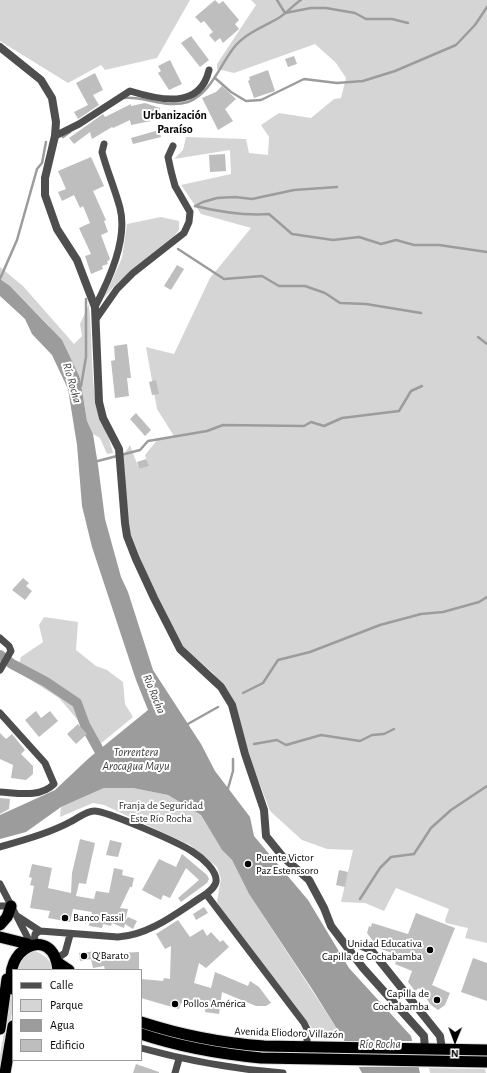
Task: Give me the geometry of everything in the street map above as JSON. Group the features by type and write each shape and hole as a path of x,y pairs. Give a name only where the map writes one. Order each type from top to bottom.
{"highway":[{"path":"0,925 7,917 9,909"},
{"path":"0,937 47,949 57,964 67,969"},
{"path":"1,1024 7,969 13,952 31,944"},
{"path":"7,969 12,986"},
{"path":"0,1006 1,1024"},
{"name":"Avenida Eliodoro Villazón","path":"142,1022 166,1030 229,1044 344,1048 487,1050"},
{"path":"5,1073 12,1032"},
{"path":"142,1034 185,1046 226,1054 262,1058 487,1062"}],"street":[{"path":"0,47 41,80 52,98 56,122 55,136 45,178 45,195 57,229 77,260 95,307 99,402 103,418 119,449 127,536 136,559 180,649 221,687 232,705 245,754 264,810 266,836 275,848 309,880 324,908 331,926 363,968 424,1036 423,1049"},
{"path":"55,136 130,91 166,99 191,97 200,90 207,78 209,70"},
{"path":"95,307 116,259 121,227 120,209 102,152 104,144"},
{"path":"96,319 117,289 133,273 184,232 189,222 190,212 175,186 171,171 168,156 173,146"},
{"path":"0,638 9,646 11,651 0,670"},
{"path":"0,713 45,763 54,784 40,793 0,792"},
{"path":"0,847 66,825 92,810 99,811 126,821 192,851 212,870 216,882 214,887 206,894 159,924 131,936 70,934 40,931 9,909"},
{"path":"0,884 9,909 31,944"},
{"path":"206,894 304,1023 307,1029 307,1047"},
{"path":"31,944 35,934 40,931"},
{"path":"57,964 65,953 70,934"},
{"path":"345,944 360,945 371,950 440,1036 442,1049"},
{"path":"142,1048 179,1059 247,1070 283,1073"},
{"path":"175,1073 179,1059"}],"green space":[{"path":"0,0 190,0 157,58 105,70 101,65 68,83 0,41"},
{"path":"251,0 487,0 487,943 465,938 468,928 446,923 445,920 449,909 396,888 384,911 365,903 341,902 353,850 327,849 302,840 270,811 253,766 240,722 223,685 213,673 184,648 156,597 129,530 123,456 130,445 139,469 148,466 145,455 158,439 174,436 157,409 146,347 174,354 210,278 251,228 201,214 181,185 231,174 230,150 174,159 183,150 186,137 246,139 249,153 268,155 269,137 261,125 279,113 311,118 334,99 341,98 346,78 336,63 315,44 234,73 217,69 217,64 256,5"},
{"path":"161,217 179,221 179,230 172,239 115,285 104,298 122,258 127,224"},
{"path":"0,267 23,286 74,344 82,336 80,324 89,304 96,404 113,453 107,454 100,438 93,434 87,421 80,378 49,326 10,286 0,279"},
{"path":"44,617 78,622 76,650 96,666 107,670 123,682 125,704 133,717 99,745 59,698 26,677 19,665 21,657 43,642 39,625"},
{"name":"Franja de Seguridad Este Río Rocha","path":"104,788 133,788 168,795 201,815 222,850 232,860 249,894 343,1038 323,1038 312,1028 220,907 217,901 221,879 217,867 190,845 104,805 93,803 60,817 61,807"},
{"path":"32,950 46,957 53,969 20,969 11,963"},
{"path":"11,994 12,1013 0,1073 0,1055"},
{"path":"429,1068 485,1069 486,1073 430,1073"}],"water":[{"name":"Río Rocha","path":"0,279 10,286 62,340 80,378 87,421 93,434 105,519 121,577 128,592 153,670 201,744 215,771 250,817 254,836 308,900 349,968 411,1036 420,1073 362,1073 344,1040 312,989 249,894 232,860 222,850 201,815 168,795 133,788 104,788 61,807 26,832 0,839 0,815 55,790 89,758 148,710 136,680 92,547 82,506 77,445 68,389 52,355 32,334 25,319 0,296"}],"pier":[{"path":"342,1041 414,1041 420,1067 357,1067"}],"building":[{"path":"215,0 219,4 223,1 239,20 235,24 239,29 223,43 220,38 215,42 209,35 213,32 204,21 201,23 195,17"},
{"path":"191,36 209,60 200,67 181,43"},
{"path":"294,56 297,64 288,67 285,59"},
{"path":"170,60 182,84 169,90 158,73 161,71 158,66"},
{"path":"268,70 275,91 254,98 248,81 250,80 249,77"},
{"path":"95,73 103,90 93,95 99,105 78,119 74,112 88,105 76,83"},
{"path":"222,86 236,99 225,109 233,121 218,130 202,98 216,92"},
{"path":"145,103 160,108 156,120 131,125 130,120 113,128 112,127 92,139 90,132 74,144 69,138 103,114 105,117 131,104 131,106"},
{"path":"159,130 161,137 133,144 131,138"},
{"path":"225,154 226,171 210,172 209,155"},
{"path":"91,157 104,186 93,191 106,220 104,221 108,232 101,235 110,259 107,262 108,264 102,266 103,269 91,274 85,256 91,254 79,228 90,223 83,206 80,208 74,195 62,201 58,192 66,189 58,171"},
{"path":"177,265 184,269 171,290 164,286"},
{"path":"127,344 131,378 127,378 129,396 115,398 111,361 115,360 114,346"},
{"path":"156,380 159,394 152,395 149,382"},
{"path":"136,413 151,430 145,436 130,419"},
{"path":"146,459 149,466 139,469 137,462"},
{"path":"23,578 29,583 26,586 32,591 25,600 12,590"},
{"path":"36,711 41,718 50,711 58,721 39,737 25,720"},
{"path":"78,724 87,734 76,744 67,734"},
{"path":"0,733 6,739 12,734 25,750 21,754 33,766 33,774 26,780 11,778 13,765 0,759"},
{"path":"0,798 10,799 9,809 0,814"},
{"path":"80,839 95,843 86,884 79,883 76,896 94,899 96,891 109,893 114,868 123,870 122,875 134,878 132,887 130,887 120,908 128,909 125,921 128,917 137,921 133,929 125,924 124,928 112,923 111,926 103,924 102,928 89,926 92,912 73,909 70,922 48,918 50,911 30,908 34,886 30,885 32,878 29,877 32,864 52,868 48,888 71,893 72,873"},
{"path":"110,840 122,843 118,857 106,855"},
{"path":"182,854 207,875 209,879 207,883 181,902 178,898 199,880 186,868 170,898 163,895 161,900 142,890 159,859 176,867"},
{"path":"339,870 348,872 345,887 336,885"},
{"path":"204,907 208,913 196,920 193,914"},
{"path":"416,913 455,928 432,985 450,993 445,1005 438,1010 431,1005 419,988 415,991 408,982 412,971 395,964 398,955 378,948 367,933 369,926 371,927 372,923 408,934"},
{"path":"178,920 190,937 203,929 207,936 211,932 220,942 223,940 229,947 206,968 199,963 194,983 211,988 215,972 248,986 250,981 259,987 271,1003 266,1006 256,1006 222,992 219,1014 205,1012 206,1005 181,1003 179,1009 142,998 142,979 163,981 164,978 170,979 171,946 165,949 156,934"},
{"path":"97,951 97,954 139,952 139,969 105,969 104,966 93,968 91,959 80,961 79,953"},
{"path":"473,958 487,963 487,1001 461,992"},
{"path":"136,1064 159,1072 159,1073 133,1073"}],"waterway":[{"path":"277,0 285,13 311,8 326,8 355,13 366,19 392,19 408,23"},
{"path":"124,98 172,104 180,104 196,98 204,92 240,41 256,30 280,17 301,0"},
{"path":"215,78 231,92 246,101 261,100 304,79 337,83 363,81 395,71 456,45 475,25 487,7"},
{"path":"63,137 70,132"},
{"path":"0,279 17,240 37,169 42,163 46,142"},
{"path":"195,206 217,198 235,197 252,199 294,190 337,187"},
{"path":"195,206 232,213 269,214 292,234 333,240 359,237 381,244 396,240 414,245 439,245 487,252"},
{"path":"178,249 224,279 262,276 279,286 305,286 325,293 340,303 366,304 421,313"},
{"path":"81,386 86,357 86,299"},
{"path":"478,337 487,344"},
{"path":"94,462 140,450 148,441 207,431 223,425 304,426 311,422 324,426 342,418 399,411 411,391 422,386"},
{"path":"243,693 263,683 278,660 310,652 380,625 421,614 443,612 479,602 487,597"},
{"name":"Torrentera Arocagua Mayu","path":"0,655 12,664 46,682 77,703 85,725 105,761"},
{"path":"186,725 218,707"},
{"path":"254,744 277,740 286,745 321,735 360,741 372,735 384,734 394,729"},
{"path":"227,792 233,771 233,759"},
{"path":"360,899 380,868 391,857 414,854 431,828 451,810 487,786"}],"place":[{"name":"Puente Victor Paz Estenssoro","path":"248,864"},
{"name":"Banco Fassil","path":"65,918"},
{"name":"Unidad Educativa Capilla de Cochabamba","path":"430,950"},
{"name":"Q'Barato","path":"84,956"},
{"name":"Capilla de Cochabamba","path":"437,1000"},
{"name":"Pollos América","path":"175,1004"}],"district":[{"name":"Urbanización Paraíso","path":"175,122"}]}
